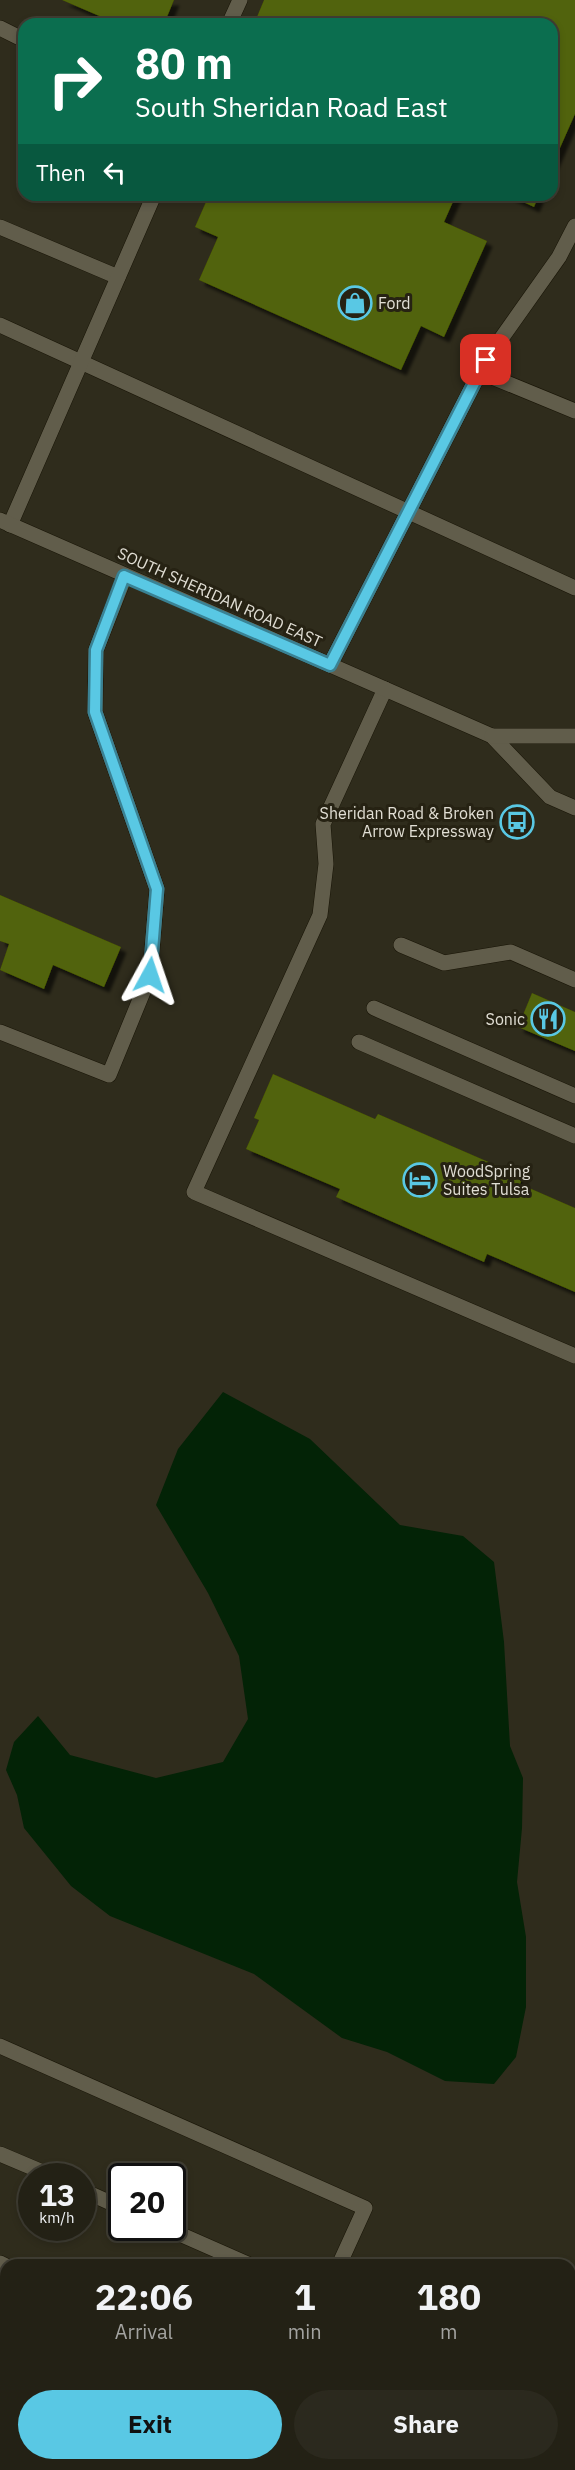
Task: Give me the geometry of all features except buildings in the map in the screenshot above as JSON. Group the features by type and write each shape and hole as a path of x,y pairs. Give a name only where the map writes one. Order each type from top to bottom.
{"main road":[{"path":"232,18 240,0"},
{"path":"0,28 18,37"},
{"path":"5,523 81,362 151,201"},
{"path":"330,665 480,372 559,257 575,226"},
{"path":"0,227 118,277"},
{"path":"0,325 575,588"},
{"path":"480,372 575,411"},
{"name":"SOUTH SHERIDAN ROAD EAST","path":"5,523 492,736 550,797 575,808"},
{"path":"0,1032 109,1076 150,975 157,889 95,712 96,650 124,576"},
{"path":"385,689 322,825 326,864 320,915 194,1192 575,1356"},
{"name":"SOUTH SHERIDAN ROAD EAST","path":"492,736 575,736"},
{"path":"401,945 444,963 511,951 575,980"},
{"path":"374,1008 575,1096"},
{"path":"359,1042 575,1136"},
{"path":"0,2046 365,2208 342,2259"},
{"path":"0,2154 21,2163"},
{"path":"186,2237 236,2259"}],"shaded area":[{"path":"223,1392 310,1439 400,1525 463,1536 494,1562 504,1642 510,1746 523,1778 522,1828 517,1882 526,1937 526,2007 516,2057 494,2084 445,2081 387,2052 342,2038 254,1974 110,1916 71,1886 24,1828 17,1795 6,1770 14,1742 38,1716 70,1755 156,1778 223,1762 248,1719 239,1656 208,1593 156,1505 178,1449"}],"place":[{"name":"Ford","path":"355,303"},
{"name":"Sheridan Road & Broken Arrow Expressway","path":"517,822"},
{"name":"Sonic","path":"548,1019"},
{"name":"WoodSpring Suites Tulsa","path":"420,1180"}],"route":[{"path":"150,975 157,889 95,712 96,650 124,576 330,665 486,360"}]}
